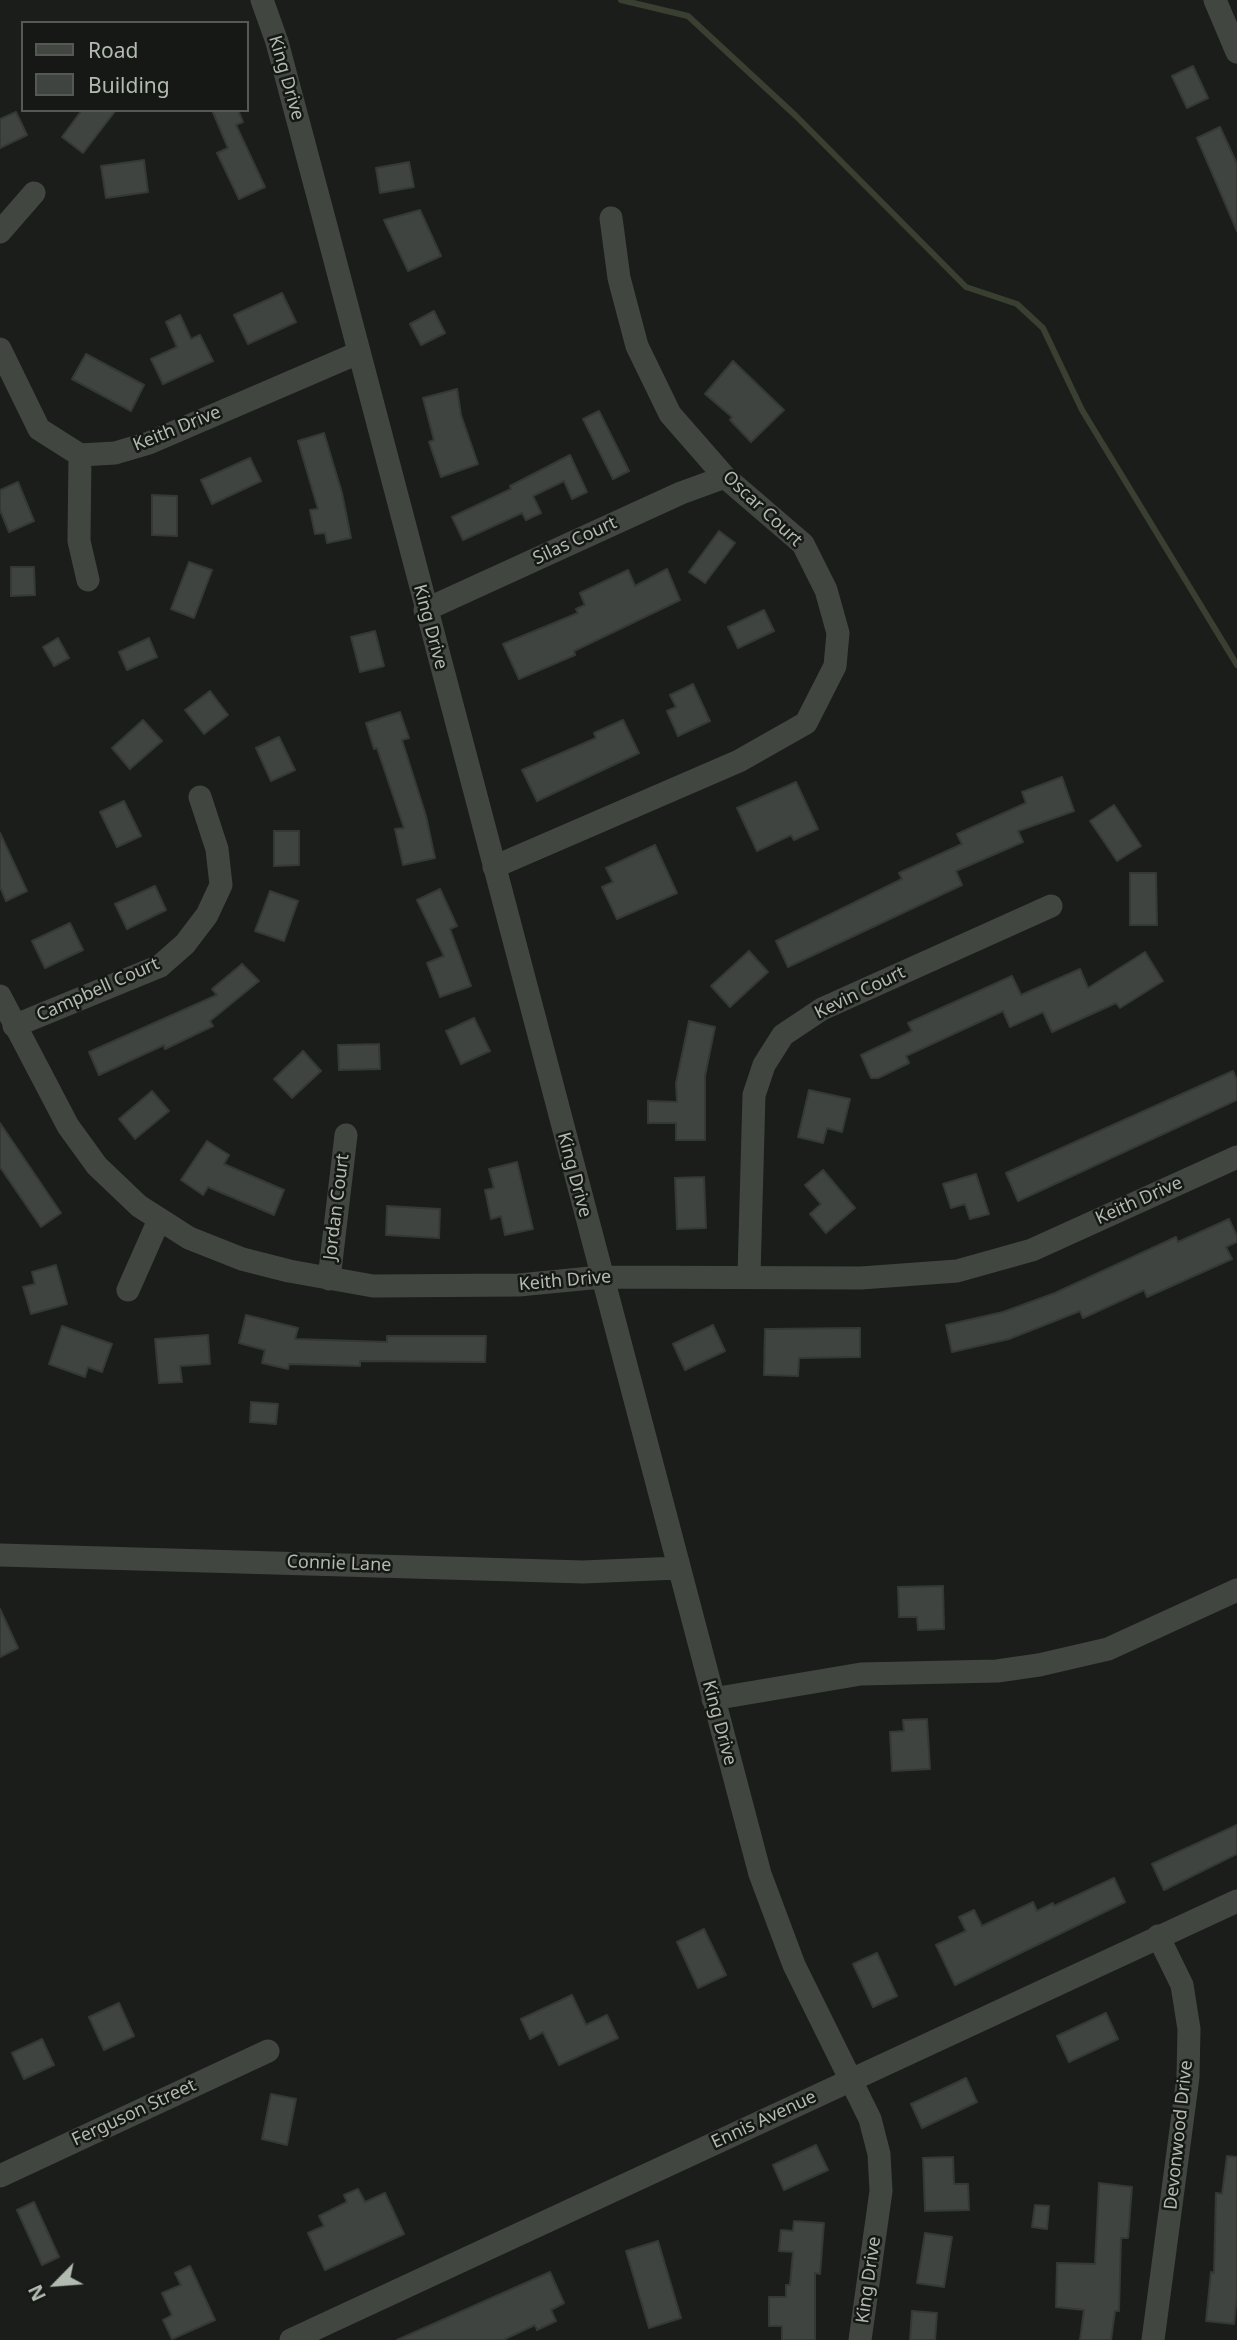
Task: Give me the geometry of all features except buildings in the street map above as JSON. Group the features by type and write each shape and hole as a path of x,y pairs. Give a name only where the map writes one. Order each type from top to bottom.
{"street":[{"name":"King Drive","path":"262,0 276,42 760,1874 794,1965 853,2079 870,2119 879,2154 881,2191 860,2340"},
{"path":"1215,0 1237,52"},
{"path":"0,232 34,193"},
{"name":"Oscar Court","path":"494,867 739,761 806,723 820,701 835,666 838,633 826,590 803,544 726,477 670,414 637,346 619,278 611,218"},
{"path":"0,349 39,429 80,455 79,541 88,580"},
{"name":"Keith Drive","path":"80,455 115,453 149,443 358,353"},
{"name":"Silas Court","path":"425,610 681,493 726,477"},
{"name":"Campbell Court","path":"14,1027 160,966 185,944 207,915 221,885 217,849 200,797"},
{"name":"Kevin Court","path":"749,1275 754,1095 764,1065 783,1035 822,1009 1051,906"},
{"name":"Keith Drive","path":"0,996 68,1126 97,1166 159,1220 189,1238 242,1259 373,1286 519,1285 601,1277 749,1275 861,1278 957,1271 1032,1250 1237,1157"},
{"name":"Jordan Court","path":"329,1279 345,1135"},
{"path":"128,1290 159,1220"},
{"name":"Connie Lane","path":"0,1555 119,1556 583,1572 678,1568"},
{"path":"713,1699 861,1674 997,1671 1039,1665 1108,1649 1237,1590"},
{"name":"Ennis Avenue","path":"291,2340 1237,1901"},
{"name":"Devonwood Drive","path":"1153,2340 1188,2077 1189,2029 1182,1985 1158,1936"},
{"name":"Ferguson Street","path":"0,2175 268,2051"}],"waterway":[{"path":"621,0 688,16 796,116 966,287 1017,304 1043,328 1082,410 1237,665"}]}
